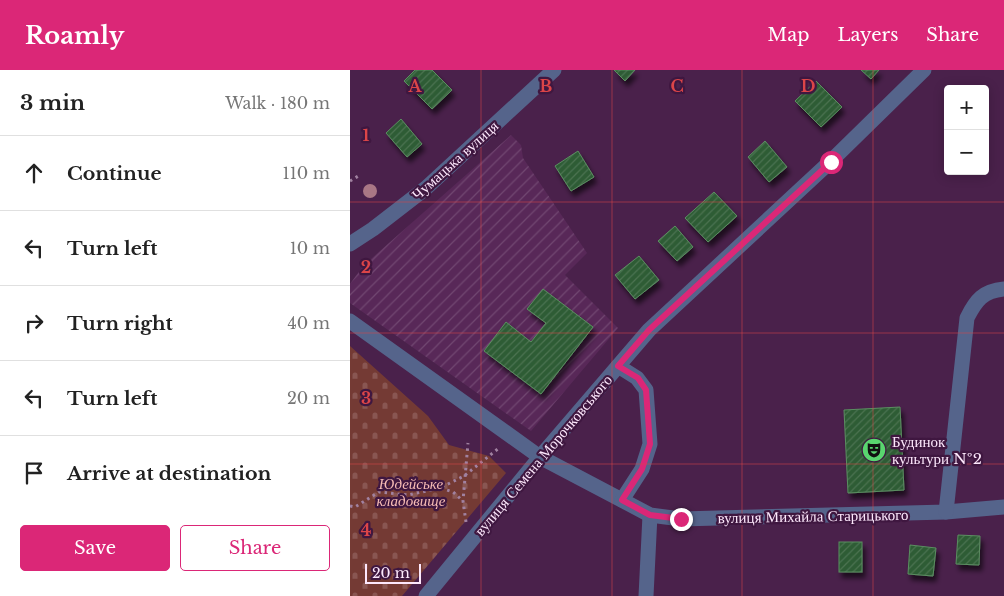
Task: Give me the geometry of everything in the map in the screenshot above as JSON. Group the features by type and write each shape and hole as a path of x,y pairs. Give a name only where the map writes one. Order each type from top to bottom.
{"street":[{"name":"Чумацька вулиця","path":"350,244 373,229 426,188 554,70"},
{"name":"вулиця Семена Морочковського","path":"426,596 540,457 649,330 831,162 924,70"},
{"path":"946,512 966,318 975,301 993,290 1004,288"},
{"name":"вулиця Михайла Старицького","path":"350,321 540,457 650,515 681,519 946,512 1004,507"},
{"path":"618,366 638,378 646,390 650,444 642,469 622,500"},
{"path":"646,596 650,515"}],"path":[{"path":"350,181 360,175"},
{"path":"467,527 463,501 468,443"},
{"path":"350,512 380,492 408,495 440,488 464,476 498,448"},
{"path":"440,488 453,492 463,501"},
{"path":"350,506 355,507"}],"shaded area":[{"path":"511,135 521,145 523,158 587,253 565,275 618,328 531,431 350,303 350,284 363,266"}],"green space":[{"name":"Юдейське кладовище","path":"350,346 428,416 449,445 489,456 506,473 402,596 350,596"}],"building":[{"path":"415,70 432,70 452,90 432,109 404,81"},
{"path":"614,70 635,70 625,81"},
{"path":"861,70 879,70 871,79"},
{"path":"816,81 842,107 821,127 795,101"},
{"path":"401,119 422,144 407,157 386,133"},
{"path":"765,141 787,167 769,182 748,157"},
{"path":"578,151 594,177 571,191 555,166"},
{"path":"714,192 737,216 708,242 685,218"},
{"path":"675,226 693,247 677,261 658,241"},
{"path":"639,256 659,280 635,299 615,275"},
{"path":"543,289 593,327 541,394 484,351 506,322 531,342 546,323 527,309"},
{"name":"Будинок культури №2","path":"900,407 904,490 848,493 844,410"},
{"path":"958,535 980,536 979,565 956,564"},
{"path":"839,542 862,542 862,572 839,572"},
{"path":"910,545 936,548 933,576 908,574"}],"place":[{"name":"Будинок культури №2","path":"874,450"}],"route":[{"path":"681,519 650,515 622,500 642,469 650,444 646,390 638,378 618,366 649,330 831,162"}]}
